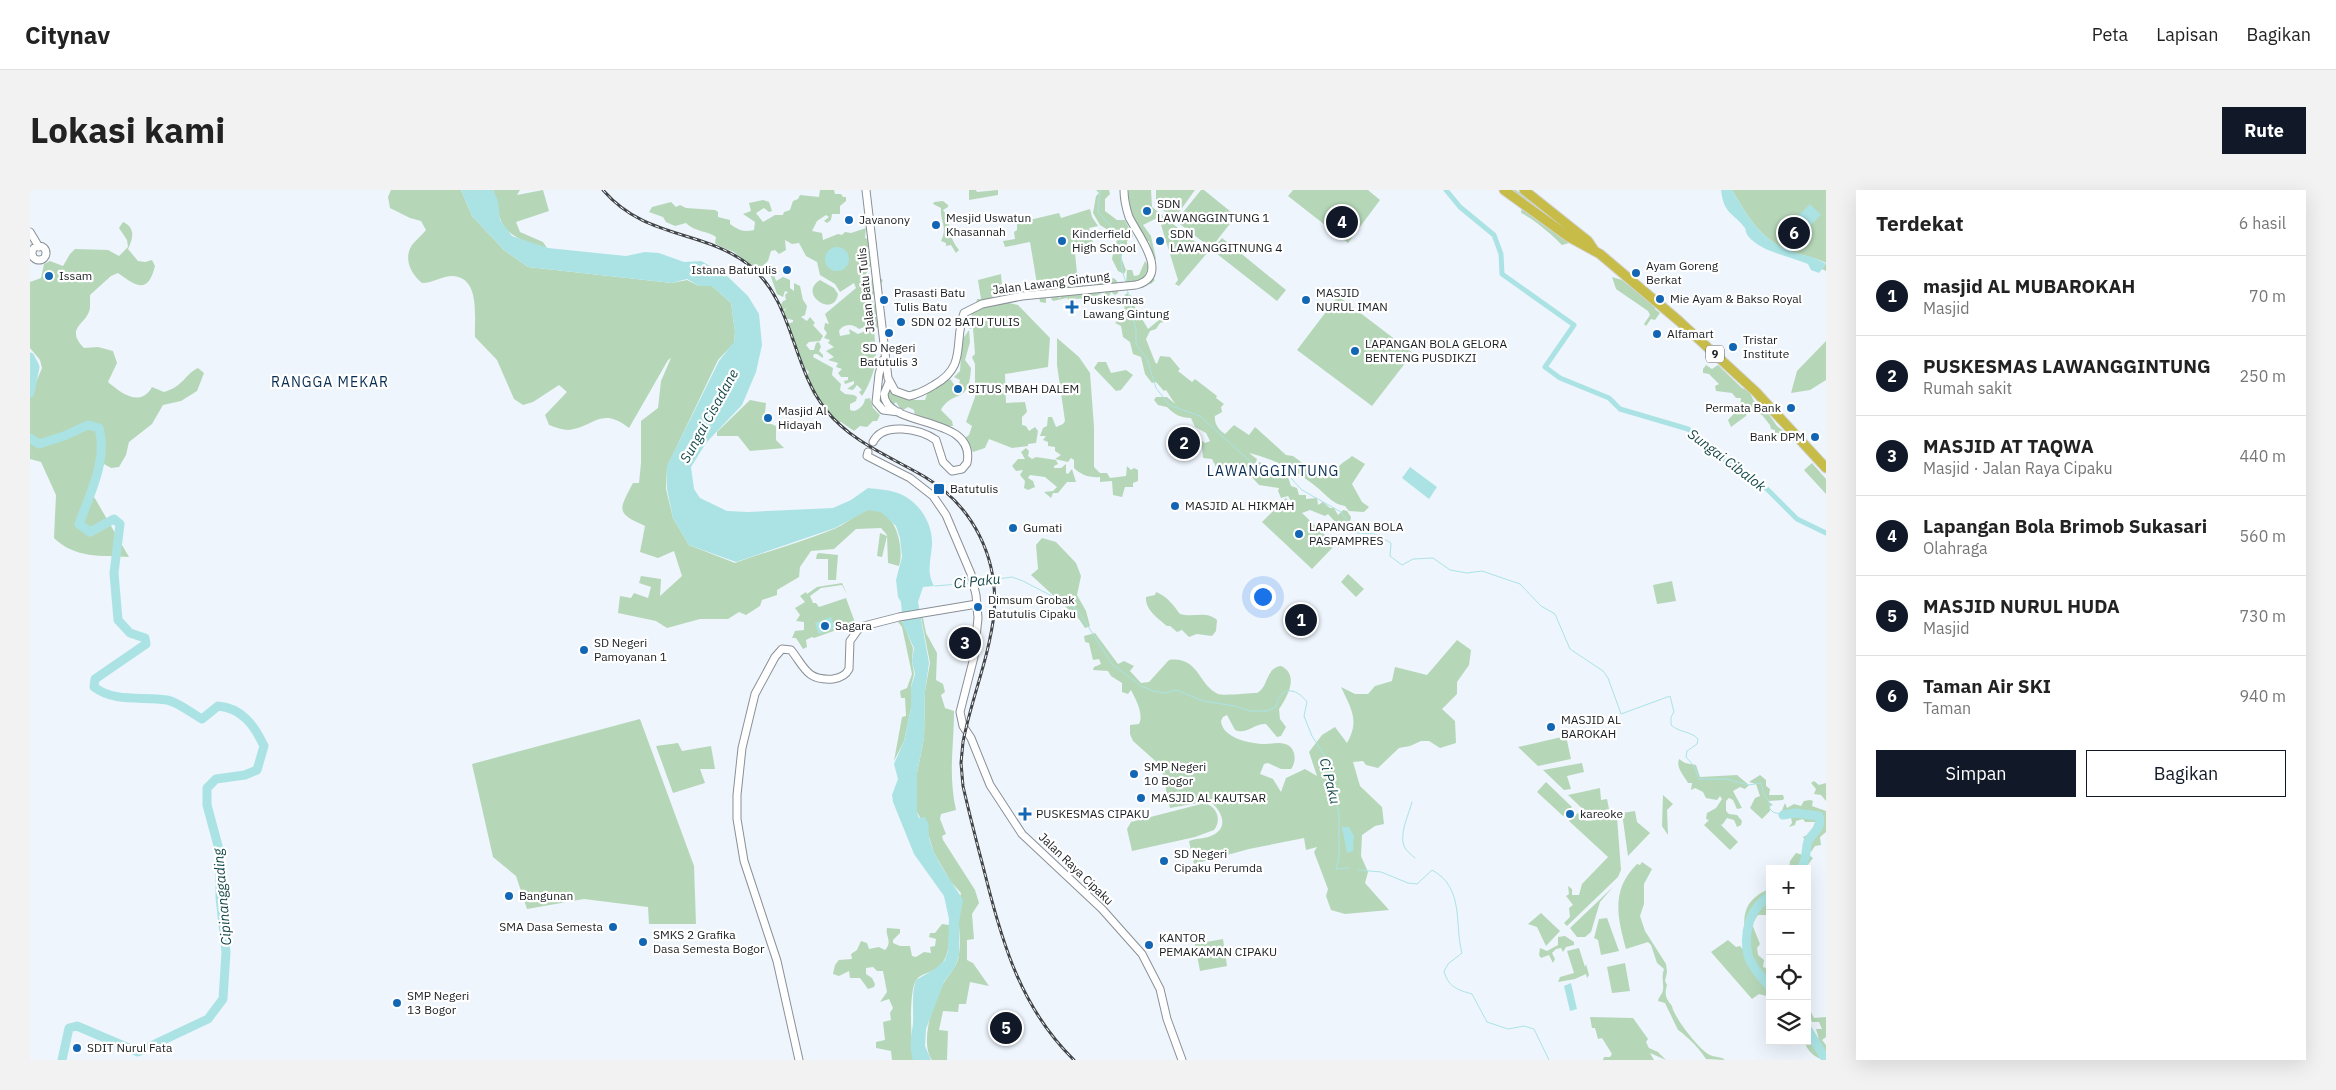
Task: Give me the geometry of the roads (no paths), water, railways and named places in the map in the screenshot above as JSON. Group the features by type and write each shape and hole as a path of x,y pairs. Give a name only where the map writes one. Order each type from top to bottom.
{"highway":[{"name":"9","path":"1504,190 1585,243"},
{"name":"9","path":"1524,190 1718,356 1826,468"}],"main road":[{"name":"Jalan Batu Tulis","path":"866,190 882,312 884,358"},
{"name":"Jalan Lawang Gintung","path":"888,382 895,391 909,396 918,394 948,375 956,365 964,313 976,306 1022,296 1136,285 1144,282 1150,276 1151,260 1130,217 1124,190"},
{"path":"30,232 33,254"},
{"path":"873,442 876,436 887,429 929,435 936,440 943,462 947,468 954,472 966,466 968,454 964,443 950,430 901,412 891,407 884,398 888,382 884,358"},
{"path":"884,358 879,374 876,402 883,410 901,412"},
{"name":"Jalan Raya Cipaku","path":"868,452 867,456 910,478 933,496 940,505 970,574 977,604 974,657 960,712 963,726 971,738 980,765 999,802 1022,834 1102,910 1142,954 1160,989 1167,1019 1182,1060"},
{"path":"799,1060 777,961 759,910 740,843 736,804 742,748 755,694 780,651 785,649 791,650 804,669 812,676 824,679 839,678 849,668 850,641 855,632 862,626 926,612 977,604"}],"water":[{"name":"Sungai Cisadane","path":"461,190 493,190 498,201 500,220 512,236 548,248 626,256 645,252 659,253 684,262 701,261 725,274 748,296 759,314 762,345 756,372 742,405 706,443 691,467 694,489 700,498 727,511 748,512 833,508 851,500 868,488 891,491 906,497 918,507 927,521 932,537 930,576 934,586 923,587 918,602 929,663 925,692 924,738 917,773 917,812 919,818 925,817 929,825 929,834 935,853 963,900 959,922 959,955 955,967 944,982 926,1029 925,1046 931,1060 913,1060 911,1038 914,991 916,980 935,969 945,960 948,951 949,919 944,896 914,854 893,802 892,795 898,779 894,764 904,741 911,708 911,687 915,674 912,661 914,648 903,625 901,602 898,597 896,580 902,557 900,538 896,526 881,512 868,510 835,528 736,562 689,545 673,518 667,489 667,466 719,361 734,342 735,332 731,303 712,286 699,286 687,279 672,283 528,267 504,250 472,216"},
{"path":"1721,190 1732,190 1756,227 1772,241 1793,252 1814,258 1826,264 1819,273 1811,270 1808,264 1760,246 1747,235 1745,228 1727,209"},
{"path":"1810,204 1821,215 1809,226 1797,217"},
{"path":"837,247 845,251 849,259 845,267 837,271 829,267 825,259 829,251"},
{"path":"1410,467 1437,487 1429,499 1402,478"},
{"name":"Sagara","path":"831,617 835,628 819,634 815,623"},
{"path":"1342,827 1349,827 1354,836 1353,851 1347,853"},
{"path":"1571,983 1577,1009 1570,1011 1564,986"}],"waterway":[{"path":"1100,190 1098,212 1120,236 1122,271 1126,282"},
{"name":"Sungai Cibalok","path":"1446,190 1460,207 1494,235 1501,254 1502,274 1574,325 1545,367 1560,378 1609,398 1620,409 1688,429 1734,467 1765,487 1797,519 1826,533"},
{"path":"1127,288 1136,330 1136,344 1147,359 1156,388 1169,405 1200,416 1253,464 1266,466 1288,475 1302,490 1341,512 1357,533 1375,534 1391,543 1390,556 1402,565 1413,559 1433,558 1450,570 1467,573 1482,571 1520,584 1541,606 1555,614 1570,649 1603,671 1608,678 1621,714 1670,696 1674,712 1671,717 1671,725 1698,739 1697,744 1687,751 1686,757 1694,766 1699,779 1726,779 1749,785 1761,783 1770,809 1783,815"},
{"name":"Cipinanggading","path":"30,357 35,367 30,393"},
{"name":"Cipinanggading","path":"30,438 39,444 64,436 88,425 99,428 101,440 100,464 93,489 79,524 90,532 114,519 120,524 114,573 118,620 130,633 145,638 146,644 95,679 94,687 102,692 120,697 171,701 202,719 218,706 226,707 234,710 246,719 256,731 264,746 257,770 245,775 216,779 207,788 207,805 220,853 220,897 226,952 223,999 208,1019 138,1052 77,1026 69,1028 62,1060"},
{"name":"Ci Paku","path":"977,582 1012,577 1077,609 1112,664 1141,686 1153,691 1165,693 1176,690 1203,701 1235,706 1250,711 1267,711 1276,707 1278,700 1284,692 1293,691 1298,693 1307,702 1304,716 1312,736 1326,758 1339,814 1339,858 1336,869 1349,868"},
{"name":"Ci Paku","path":"935,586 971,583"},
{"path":"1412,802 1403,841 1406,850 1415,858"},
{"path":"1783,815 1795,813 1819,816 1819,825 1808,841 1803,865"},
{"name":"Ci Paku","path":"1358,870 1381,872 1408,883 1417,884 1432,870 1442,878 1449,886 1454,897 1462,953 1448,964 1444,971 1448,981 1458,989 1472,994 1487,1022 1508,1029 1524,1026 1534,1029 1549,1060"},
{"path":"1766,899 1757,907 1747,930 1749,959 1766,982"},
{"path":"1811,1035 1826,1060"}],"railway":[{"path":"603,190 620,206 637,218 713,245 731,253 749,265 764,280 775,297 784,315 814,393 826,410 859,440 925,477 942,489 957,503 979,535 992,573 994,614 988,647 963,742 961,763 963,786 1000,928 1017,975 1041,1020 1074,1060"}],"place":[{"name":"SDN LAWANGGINTUNG 1","path":"1147,211"},
{"name":"Javanony","path":"849,220"},
{"name":"Lapangan Bola Brimob Sukasari","path":"1342,222"},
{"name":"Mesjid Uswatun Khasannah","path":"936,225"},
{"name":"Taman Air SKI","path":"1794,233"},
{"name":"Kinderfield High School","path":"1062,241"},
{"name":"SDN LAWANGGITNUNG 4","path":"1160,241"},
{"name":"Istana Batutulis","path":"787,270"},
{"name":"Ayam Goreng Berkat","path":"1636,273"},
{"name":"Issam","path":"49,276"},
{"name":"Mie Ayam & Bakso Royal","path":"1660,299"},
{"name":"Prasasti Batu Tulis Batu","path":"884,300"},
{"name":"MASJID NURUL IMAN","path":"1306,300"},
{"name":"Puskesmas Lawang Gintung","path":"1072,307"},
{"name":"SDN 02 BATU TULIS","path":"901,322"},
{"name":"SD Negeri Batutulis 3","path":"889,333"},
{"name":"Alfamart","path":"1657,334"},
{"name":"Tristar Institute","path":"1733,347"},
{"name":"LAPANGAN BOLA GELORA BENTENG PUSDIKZI","path":"1355,351"},
{"name":"SITUS MBAH DALEM","path":"958,389"},
{"name":"Permata Bank","path":"1791,408"},
{"name":"Masjid Al Hidayah","path":"768,418"},
{"name":"Bank DPM","path":"1815,437"},
{"name":"PUSKESMAS LAWANGGINTUNG","path":"1184,443"},
{"name":"Batutulis","path":"939,489"},
{"name":"MASJID AL HIKMAH","path":"1175,506"},
{"name":"Gumati","path":"1013,528"},
{"name":"LAPANGAN BOLA PASPAMPRES","path":"1299,534"},
{"name":"Dimsum Grobak Batutulis Cipaku","path":"978,607"},
{"name":"masjid AL MUBAROKAH","path":"1301,620"},
{"name":"Sagara","path":"825,626"},
{"name":"MASJID AT TAQWA","path":"965,643"},
{"name":"SD Negeri Pamoyanan 1","path":"584,650"},
{"name":"MASJID AL BAROKAH","path":"1551,727"},
{"name":"SMP Negeri 10 Bogor","path":"1134,774"},
{"name":"MASJID AL KAUTSAR","path":"1141,798"},
{"name":"PUSKESMAS CIPAKU","path":"1025,814"},
{"name":"kareoke","path":"1570,814"},
{"name":"SD Negeri Cipaku Perumda","path":"1164,861"},
{"name":"Bangunan","path":"509,896"},
{"name":"SMA Dasa Semesta","path":"613,927"},
{"name":"SMKS 2 Grafika Dasa Semesta Bogor","path":"643,942"},
{"name":"KANTOR PEMAKAMAN CIPAKU","path":"1149,945"},
{"name":"SMP Negeri 13 Bogor","path":"397,1003"},
{"name":"MASJID NURUL HUDA","path":"1006,1028"},
{"name":"SDIT Nurul Fata","path":"77,1048"}],"district":[{"name":"RANGGA MEKAR","path":"330,382"},
{"name":"LAWANGGINTUNG","path":"1273,471"}]}
